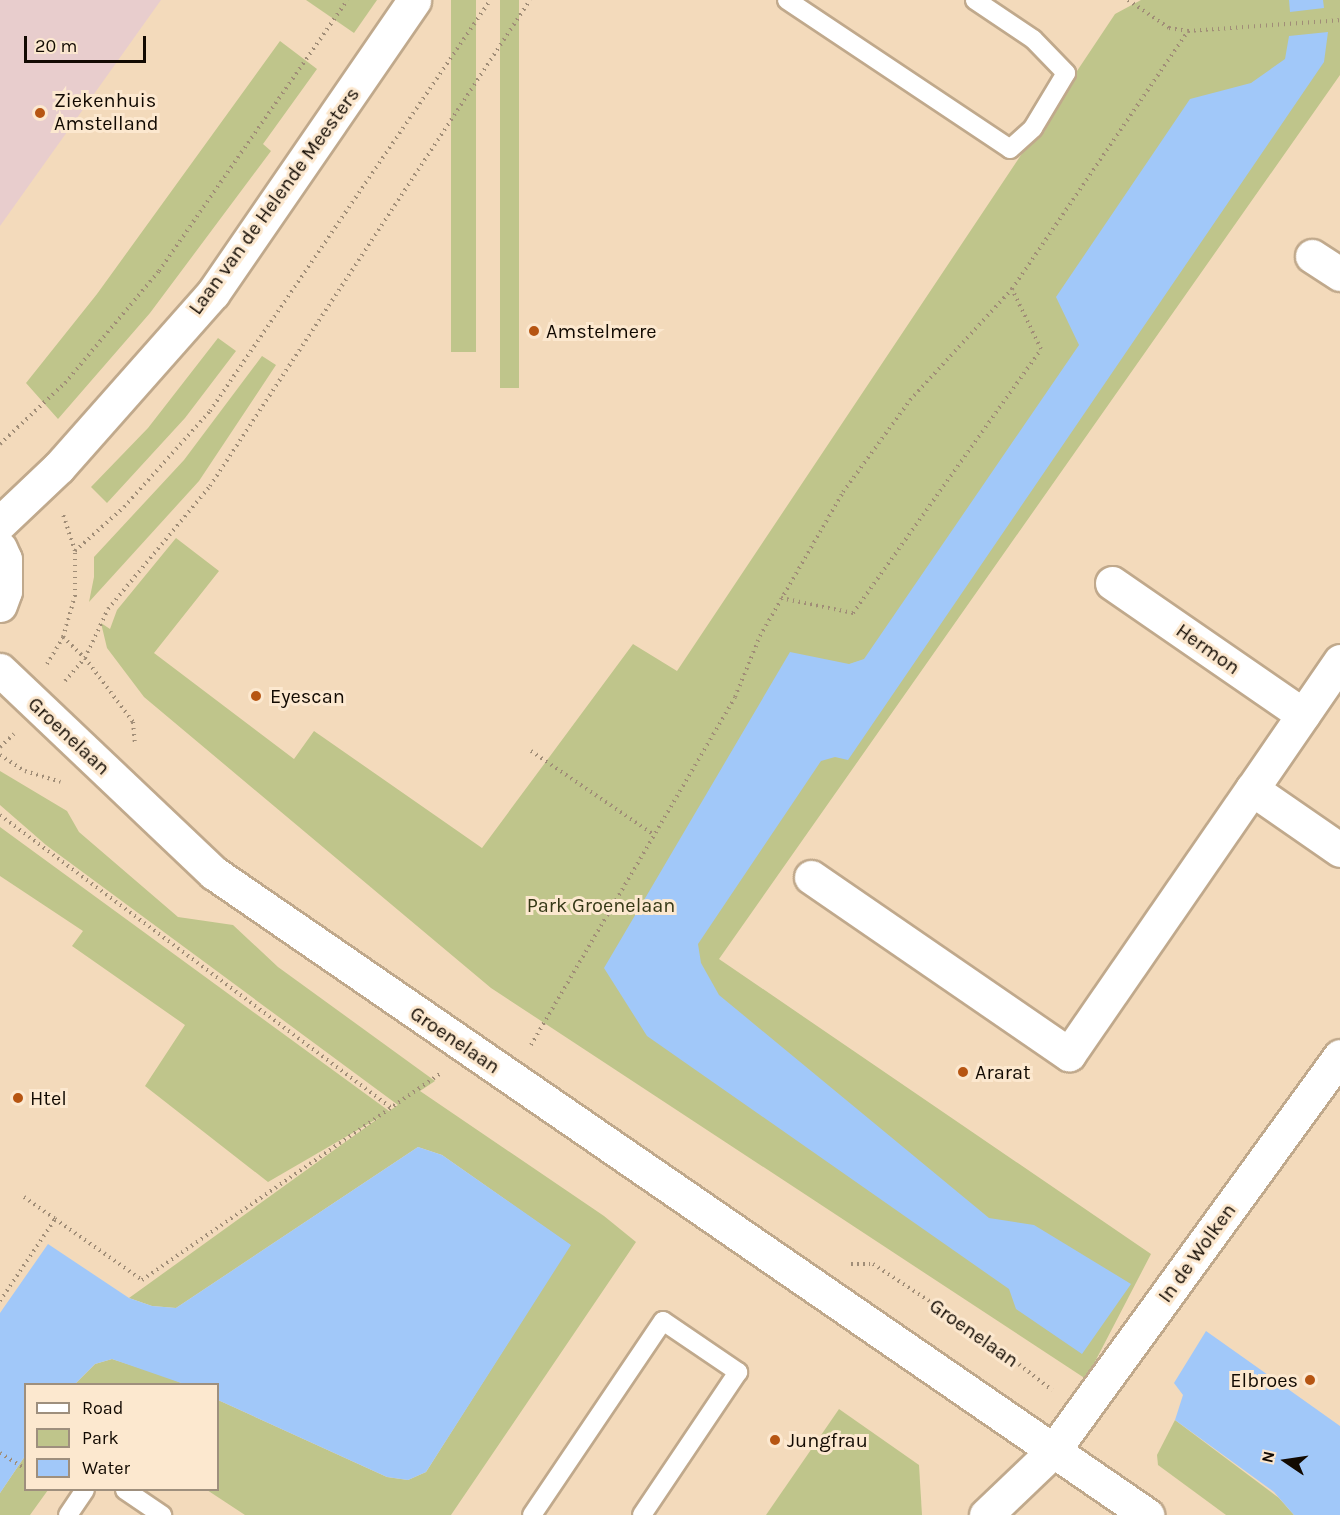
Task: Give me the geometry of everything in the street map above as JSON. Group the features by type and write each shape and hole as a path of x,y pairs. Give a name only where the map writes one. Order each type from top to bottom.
{"street":[{"name":"Laan van de Helende Meesters","path":"0,523 59,467 213,293 321,140 414,0"},
{"path":"1312,256 1340,274"},
{"path":"0,548 5,559 5,591 0,605"},
{"name":"Hermon","path":"1112,583 1303,715"},
{"path":"812,877 1070,1054 1340,661"},
{"name":"Groenelaan","path":"0,670 214,873 471,1052 784,1262 1147,1515"},
{"path":"1252,789 1340,850"},
{"name":"In de Wolken","path":"986,1515 1053,1451 1340,1056"}],"lane":[{"path":"787,0 1010,149 1033,128 1066,73 1033,39 975,0"},
{"path":"532,1515 663,1321 738,1372 642,1515"},
{"path":"68,1515 85,1491"},
{"path":"126,1491 162,1515"}],"path":[{"path":"0,444 65,383 159,271 347,0"},
{"name":"Groenelaan","path":"139,801 133,722 85,658 63,637 75,596 75,551 124,507 217,402 490,0"},
{"path":"40,708 85,658 108,609 210,486 530,0"},
{"path":"1128,0 1169,28 1188,31 1338,19"},
{"path":"511,1079 735,696 780,598 843,492 910,400 1012,289 1188,31"},
{"path":"780,598 853,613 1041,349 1012,289"},
{"path":"531,751 654,835"},
{"path":"0,815 391,1107"},
{"path":"24,1197 142,1280 471,1052"},
{"path":"0,1301 55,1220"},
{"name":"Groenelaan","path":"784,1262 873,1264 1005,1352 1080,1412"},
{"path":"0,1453 24,1469"}],"shaded area":[{"name":"Ziekenhuis Amstelland","path":"0,0 161,0 0,226"}],"green space":[{"path":"306,0 377,0 354,33"},
{"path":"451,0 476,0 476,352 451,352"},
{"path":"500,0 519,0 519,388 500,388"},
{"name":"Park Groenelaan","path":"1141,0 1340,0 1340,75 719,959 1151,1254 1086,1379 491,988 144,697 107,648 101,623 110,629 117,610 176,538 219,571 154,653 294,759 314,731 482,848 633,644 677,671 1115,14"},
{"path":"280,41 317,69 263,144 271,151 150,313 58,419 26,383 97,294"},
{"path":"218,338 236,351 185,418 107,503 91,487 148,428"},
{"path":"262,356 276,365 199,481 89,602 94,577 94,557 184,460"},
{"path":"0,771 67,811 79,832 178,917 233,925 278,967 435,1081 420,1091 604,1216 636,1242 451,1515 245,1515 209,1491 219,1491 219,1400 387,1477 408,1480 426,1472 570,1245 442,1155 418,1147 176,1308 152,1306 129,1298 380,1117 268,1182 145,1086 185,1025 72,946 83,931 0,876 0,827 389,1111 398,1105 46,845 0,805"},
{"path":"112,1359 182,1383 76,1383 95,1364"},
{"path":"839,1409 919,1465 922,1515 766,1515"},
{"path":"1175,1420 1279,1498 1294,1515 1226,1515 1158,1465 1157,1455"},
{"path":"24,1457 24,1491 47,1491 30,1515 0,1515 0,1493"}],"water":[{"path":"1289,0 1323,0 1324,8 1290,12"},
{"path":"1328,32 1324,62 848,760 835,757 821,761 698,944 701,963 719,995 989,1218 1034,1225 1131,1284 1082,1354 1016,1309 1009,1289 647,1036 604,968 790,652 849,664 864,659 1079,345 1056,297 1190,99 1251,83 1285,59 1289,36"},
{"path":"418,1147 442,1155 571,1245 426,1472 408,1480 387,1477 219,1400 219,1383 181,1383 112,1359 95,1364 76,1383 24,1383 24,1457 0,1493 0,1313 48,1244 129,1298 152,1306 176,1308"},
{"path":"1206,1331 1340,1426 1340,1515 1294,1515 1274,1492 1175,1420 1183,1395 1174,1383"}],"place":[{"name":"Ziekenhuis Amstelland","path":"40,113"},
{"name":"Amstelmere","path":"534,331"},
{"name":"Eyescan","path":"256,696"},
{"name":"Ararat","path":"963,1072"},
{"name":"Htel","path":"18,1098"},
{"name":"Elbroes","path":"1310,1380"},
{"name":"Jungfrau","path":"775,1440"}]}
